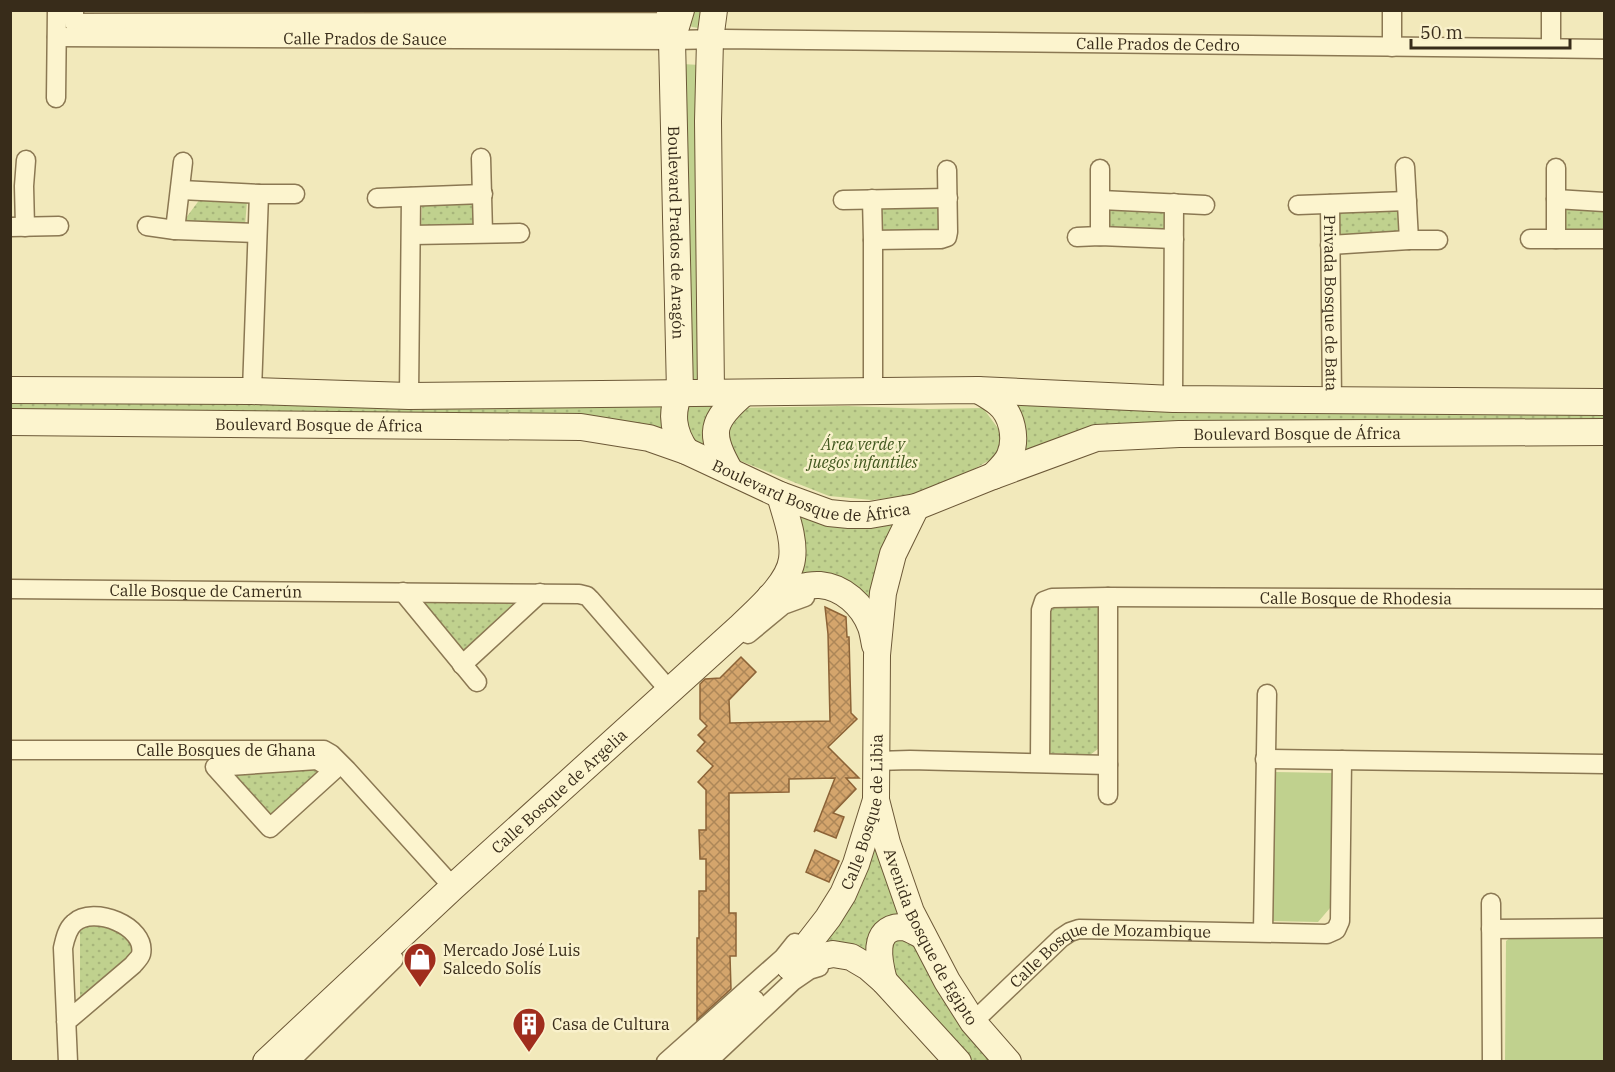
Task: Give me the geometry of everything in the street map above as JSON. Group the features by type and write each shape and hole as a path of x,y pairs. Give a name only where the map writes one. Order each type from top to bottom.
{"street":[{"path":"56,98 57,10"},
{"path":"74,10 74,24 664,22 667,10"},
{"name":"Boulevard Prados de Aragón","path":"681,10 672,40 680,392 675,402 674,423 676,433 686,451"},
{"name":"Boulevard Prados de Aragón","path":"711,392 708,122 710,40 714,10"},
{"path":"1392,10 1392,47"},
{"path":"1551,10 1551,48"},
{"name":"Calle Prados de Sauce","path":"57,37 710,40"},
{"name":"Calle Prados de Cedro","path":"710,40 1605,49"},
{"path":"481,158 483,233"},
{"path":"26,160 17,186 18,227 59,226"},
{"path":"176,230 183,162"},
{"path":"1405,167 1409,240"},
{"path":"1556,168 1556,239"},
{"path":"1100,169 1100,236"},
{"path":"873,240 947,237 947,170"},
{"path":"181,190 296,194"},
{"path":"252,391 259,194"},
{"path":"377,198 483,194"},
{"path":"409,396 411,197"},
{"path":"843,200 948,198"},
{"path":"872,199 873,391"},
{"path":"1101,200 1204,205"},
{"path":"1556,200 1605,202"},
{"path":"1298,205 1407,201"},
{"path":"1173,399 1174,203"},
{"name":"Privada Bosque de Bata","path":"1330,204 1332,401"},
{"path":"147,226 176,230 257,233"},
{"path":"411,234 520,233"},
{"path":"1077,237 1174,239"},
{"path":"1530,239 1605,239"},
{"path":"1330,246 1438,240"},
{"name":"Boulevard Bosque de África","path":"10,390 252,391 409,396 978,390 1173,399 1605,402"},
{"path":"978,390 1000,404 1008,415 1014,431 1010,455 993,476"},
{"path":"730,471 717,447 717,424 722,414 744,393"},
{"name":"Boulevard Bosque de África","path":"10,422 581,427 649,438 686,451 780,495 829,513 849,515 870,515 916,507 1098,437 1179,434 1605,432"},
{"name":"Calle Bosque de Argelia","path":"266,1062 453,887 770,597 788,574 792,559 791,538 780,495"},
{"name":"Calle Bosque de Libia","path":"687,1062 790,968 828,918 843,894 856,864 876,800 877,654 883,593 893,554 916,507"},
{"path":"770,597 819,585 840,590 856,602 871,627 877,654"},
{"name":"Calle Bosque de Camerún","path":"10,589 579,594 587,596 669,690"},
{"path":"403,592 477,682"},
{"path":"462,665 540,593"},
{"path":"290,1062 554,802 697,677 783,605 806,597 832,598 852,614 863,639 867,661 866,793 857,832 835,889 820,914 783,958 666,1062"},
{"path":"1108,597 1108,795"},
{"name":"Calle Bosque de Rhodesia","path":"1040,762 1042,605 1044,601 1052,598 1605,599"},
{"path":"1263,932 1267,694"},
{"name":"Calle Bosques de Ghana","path":"10,750 320,750 331,754 340,770 453,887"},
{"path":"190,750 270,838 340,770"},
{"path":"1265,759 1605,764"},
{"path":"316,760 340,770 270,828 215,767 316,760"},
{"name":"Calle Bosque de Mozambique","path":"973,1022 1061,938 1079,929 1327,934 1336,930 1339,925 1342,760"},
{"path":"876,761 1040,762 1108,765"},
{"name":"Avenida Bosque de Egipto","path":"876,800 887,843 911,912 923,936 947,981 973,1022 1008,1062"},
{"path":"1491,903 1492,1062"},
{"path":"66,1022 133,965 141,955 141,944 134,933 123,924 111,918 83,917 74,923 66,934 63,948 66,1022 68,1062"},
{"path":"884,981 878,957 879,946 884,934 903,927 923,936"},
{"path":"1491,929 1605,928"},
{"path":"790,968 808,959 833,954 851,957 868,967 884,981 958,1062"},
{"path":"707,1062 793,981 809,970 828,964 848,965 867,975 946,1062"}],"green space":[{"path":"689,11 706,11 699,28 688,24"},
{"path":"682,64 700,65 701,378 696,381 689,380"},
{"path":"200,199 247,201 245,226 180,226"},
{"path":"473,200 475,226 421,227 422,202"},
{"path":"1564,206 1604,208 1604,233 1566,232"},
{"path":"945,207 945,232 882,234 881,208"},
{"path":"1104,208 1167,209 1167,232 1104,230"},
{"path":"1401,209 1402,235 1336,239 1336,212"},
{"path":"10,398 673,403 670,437 11,414"},
{"path":"1011,401 1604,408 1604,424 1452,422 1017,457"},
{"path":"698,402 717,404 710,455 684,436 686,408"},
{"name":"Área verde y juegos infantiles","path":"846,406 928,409 983,408 1003,435 997,456 974,469 911,495 872,500 829,496 723,454 731,408"},
{"path":"796,513 895,523 871,612 798,574"},
{"path":"420,599 522,601 462,653"},
{"path":"1049,607 1100,607 1103,745 1090,755 1046,753"},
{"path":"317,760 334,770 270,828 215,767"},
{"path":"1275,772 1333,773 1330,908 1318,922 1272,921"},
{"path":"874,840 903,918 872,959 819,945"},
{"path":"119,925 139,947 80,997 80,927"},
{"path":"1514,935 1604,935 1604,1061 1505,1062 1506,941"},
{"path":"896,938 917,942 1000,1061 967,1061 892,976 886,957"}],"building":[{"path":"825,607 846,617 847,637 849,637 851,713 857,719 828,747 859,778 846,778 856,789 833,813 844,817 836,838 816,830 814,832 835,778 789,779 789,792 729,793 729,913 736,913 736,956 730,956 731,989 697,1020 699,891 706,891 706,859 700,859 699,830 706,830 706,790 698,782 713,766 697,751 705,742 698,735 707,726 700,719 700,684 705,679 720,678 741,657 756,672 729,700 730,723 830,721 828,634"},
{"path":"815,850 839,861 829,882 806,872"}],"place":[{"name":"Mercado José Luis Salcedo Solís","path":"420,988"},
{"name":"Casa de Cultura","path":"529,1053"}]}
